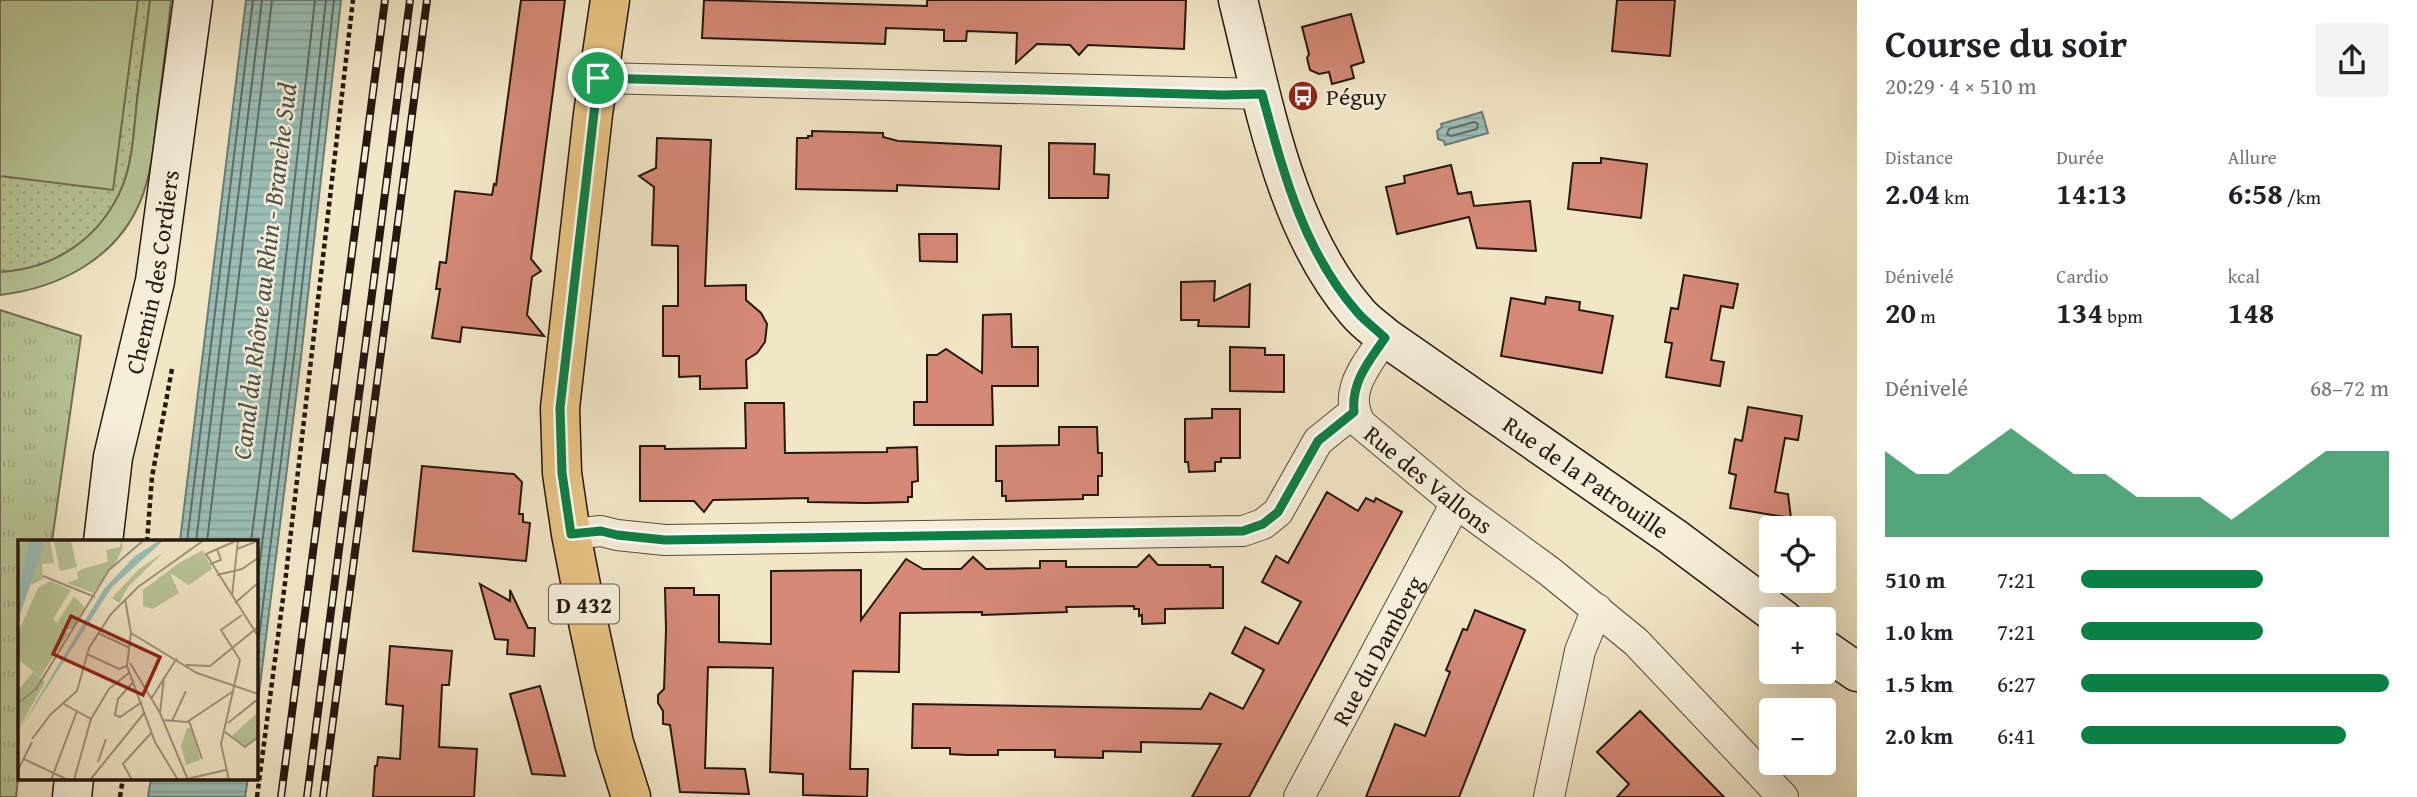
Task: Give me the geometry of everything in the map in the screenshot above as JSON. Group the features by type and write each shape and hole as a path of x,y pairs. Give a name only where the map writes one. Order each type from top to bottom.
{"main road":[{"name":"D 432","path":"610,0 598,78 560,408 562,473 571,534 611,730 631,797"}],"street":[{"name":"Chemin des Cordiers","path":"103,540 113,457 155,281 194,0"},
{"path":"1238,0 1283,171 1308,238 1358,313 1385,338"},
{"path":"598,78 1262,94"},
{"name":"Rue des Vallons","path":"1385,338 1352,396 1354,412 1361,424 1456,503 1549,571 1636,642 1783,797"},
{"name":"Rue de la Patrouille","path":"1385,338 1673,537 1767,607"},
{"path":"571,534 601,531 665,540 1243,531 1263,524 1278,512 1318,441 1354,412"},
{"name":"Rue du Damberg","path":"1299,797 1456,503"},
{"path":"1549,797 1580,651 1597,609"},
{"path":"1836,657 1857,672"}],"path":[{"path":"257,797 290,542 353,0"}],"green space":[{"path":"0,0 150,0 131,154 123,185 114,204 90,235 75,247 40,264 21,270 0,272"},
{"path":"0,0 138,0 113,190 0,176"},
{"path":"150,0 171,0 147,182 130,222 101,255 64,278 43,286 0,295 0,272 21,270 40,264 75,247 90,235 114,204 123,185 131,154"},
{"path":"0,310 81,336 52,540 18,540 18,780 16,797 0,797"}],"water":[{"name":"Canal du Rhône au Rhin - Branche Sud","path":"246,0 341,0 301,357 257,709 257,540 180,540"},
{"path":"1482,112 1488,133 1445,145 1444,141 1438,139 1437,131 1442,127 1441,124"},
{"path":"151,780 248,780 245,797 148,797"}],"building":[{"path":"521,0 565,0 531,259 541,271 532,277 527,315 544,336 462,327 460,342 432,338 440,289 436,289 440,262 446,263 455,191 492,195 494,184 496,185"},
{"path":"704,0 927,6 927,0 1186,0 1184,49 1088,45 1079,55 1070,45 1037,44 1016,63 1017,33 967,31 966,41 944,41 944,30 886,28 885,44 702,38"},
{"path":"1617,0 1675,0 1670,56 1612,51"},
{"path":"1351,14 1364,62 1351,66 1354,78 1332,84 1329,72 1319,74 1310,70 1302,27"},
{"path":"812,131 883,133 883,137 898,141 1001,146 999,189 897,185 897,191 796,189 797,138 808,138 812,136"},
{"path":"657,138 711,140 705,286 746,285 746,300 761,313 767,324 765,342 757,353 746,360 747,388 700,389 700,376 679,377 679,356 663,356 663,306 678,306 678,246 652,245 654,187 639,176 656,168"},
{"path":"1049,143 1095,144 1094,174 1109,175 1108,198 1049,198"},
{"path":"1601,158 1647,164 1641,218 1568,209 1573,163 1601,163"},
{"path":"1451,165 1458,194 1471,192 1474,206 1530,201 1536,251 1477,248 1469,217 1397,234 1386,187 1405,183 1404,176"},
{"path":"919,234 957,234 957,262 920,261"},
{"path":"1684,275 1738,284 1733,308 1721,306 1711,360 1724,362 1720,386 1666,377 1672,343 1665,342 1671,308 1678,309"},
{"path":"1215,281 1214,301 1250,284 1249,327 1198,326 1199,320 1181,320 1181,282"},
{"path":"1546,297 1580,302 1579,310 1613,316 1602,373 1501,356 1511,298 1545,304"},
{"path":"1011,314 1012,347 1038,347 1038,386 992,386 993,425 914,425 914,402 927,402 927,355 937,355 946,349 982,373 983,315"},
{"path":"1230,347 1265,348 1265,355 1284,355 1284,392 1230,391"},
{"path":"745,403 784,403 785,453 887,452 887,448 917,447 918,481 912,482 912,497 908,497 908,502 866,503 808,502 808,498 713,500 704,512 694,501 640,501 640,446 665,446 665,449 746,448"},
{"path":"1748,407 1802,416 1798,440 1785,438 1775,492 1788,494 1791,516 1730,508 1736,475 1729,473 1735,439 1742,441"},
{"path":"1212,409 1240,409 1240,458 1221,458 1221,462 1215,462 1215,471 1189,472 1188,462 1185,462 1185,419 1212,418"},
{"path":"1059,427 1097,427 1098,453 1102,453 1102,476 1098,476 1098,495 1083,495 1083,499 1006,501 1006,496 1002,496 1002,481 996,481 996,446 1059,445"},
{"path":"422,466 514,474 522,482 519,514 523,514 523,522 530,523 526,561 413,551"},
{"path":"1327,492 1358,511 1366,498 1374,502 1376,498 1402,512 1249,797 1192,797 1221,744 1141,742 1141,752 1103,751 1103,758 1055,757 1055,750 998,750 998,755 967,755 950,754 950,748 912,748 913,704 1201,709 1210,693 1243,709 1264,670 1232,653 1245,627 1278,644 1301,602 1262,582 1276,556 1288,563"},
{"path":"1149,555 1158,565 1223,567 1223,608 1165,609 1165,623 1142,624 1142,615 1139,616 1139,609 1134,609 1134,606 1066,607 1067,612 982,615 982,612 900,613 899,672 853,671 850,769 868,769 867,797 803,795 803,774 770,772 773,668 708,667 705,768 745,769 749,794 680,792 670,725 663,724 663,711 658,703 658,695 664,689 665,588 694,588 694,595 719,595 719,642 771,644 771,571 861,570 861,620 906,559 923,569 961,569 973,557 986,569 1040,568 1040,561 1066,561 1066,567 1137,567"},
{"path":"480,584 510,601 510,590 528,628 535,628 534,656 507,654 508,640 495,639"},
{"path":"1475,610 1525,630 1459,797 1366,797 1395,724 1425,736 1450,672 1446,670 1463,629 1467,630"},
{"path":"390,646 452,651 449,685 442,685 439,747 477,749 474,797 373,797 378,757 400,759 403,706 386,704"},
{"path":"540,686 565,776 532,774 510,694"},
{"path":"1640,711 1724,797 1617,797 1629,784 1597,752"}],"railway":[{"path":"281,797 385,0"},
{"path":"307,797 410,0"},
{"path":"323,797 427,0"}],"place":[{"name":"Péguy","path":"1303,96"}],"route":[{"path":"598,78 1262,94 1283,171 1308,238 1358,313 1385,338 1352,396 1354,412 1318,441 1278,512 1263,524 1243,531 665,540 601,531 571,534 562,473 560,408 598,78"}]}
